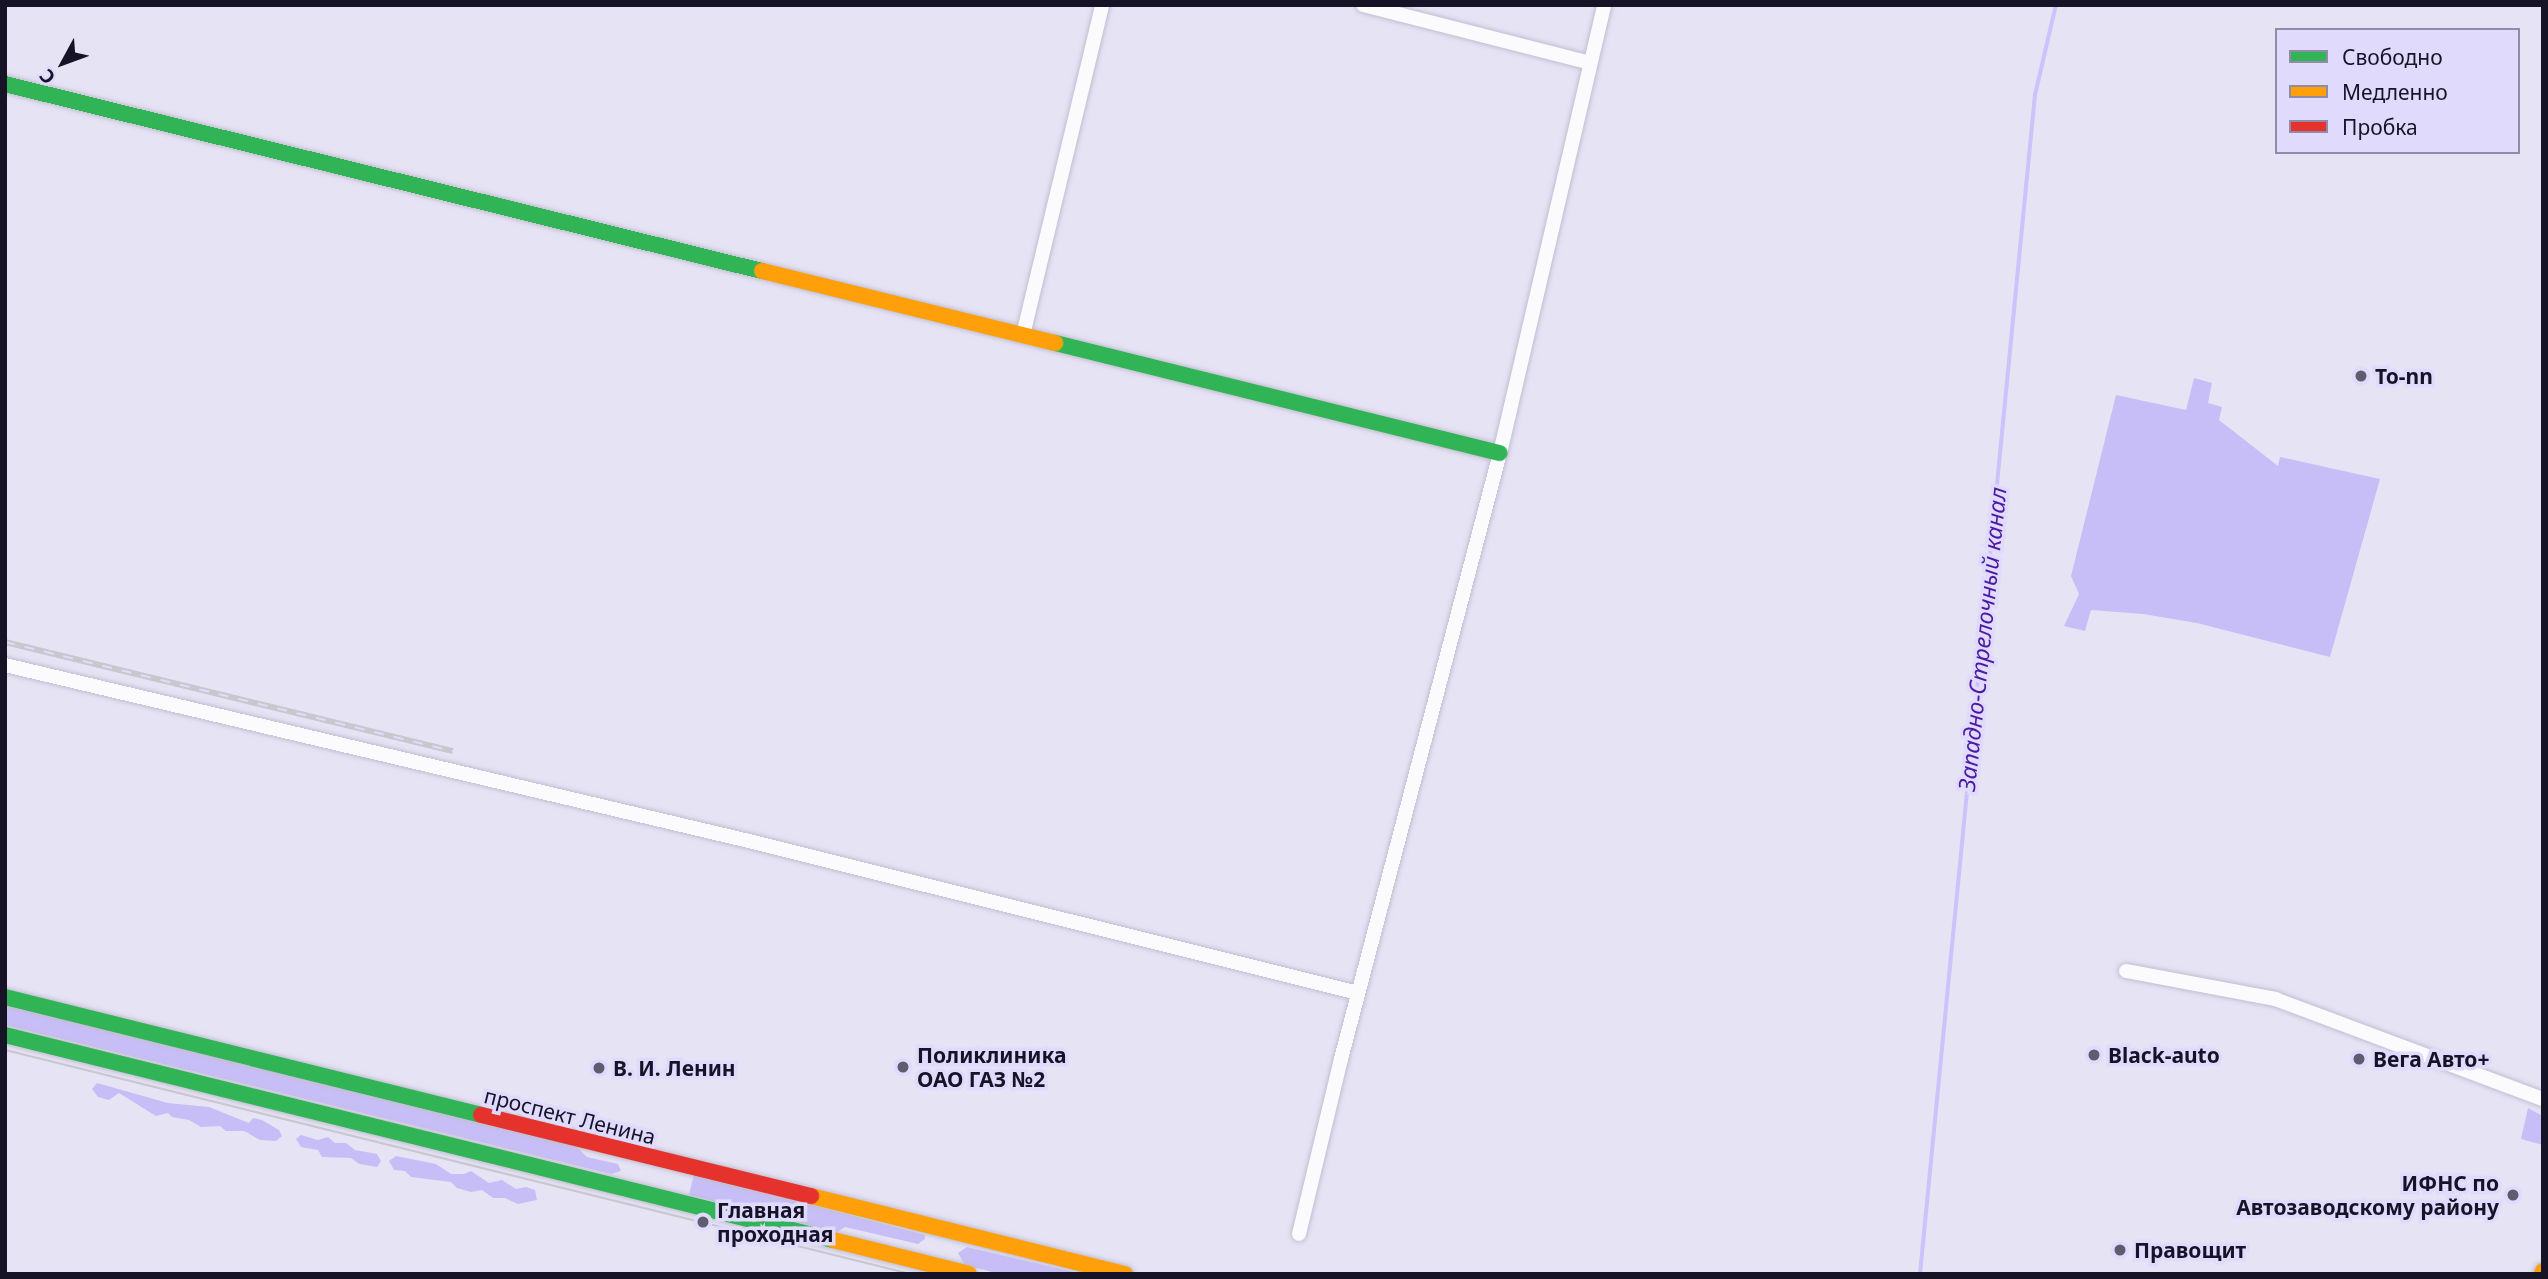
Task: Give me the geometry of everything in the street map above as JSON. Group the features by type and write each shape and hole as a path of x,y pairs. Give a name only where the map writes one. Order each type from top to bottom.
{"main road":[{"path":"5,84 1500,453"},
{"name":"проспект Ленина","path":"5,997 650,1175 938,1246 1125,1274"},
{"name":"проспект Ленина","path":"5,1035 650,1175 938,1246 969,1274"}],"street":[{"path":"1023,335 1102,5"},
{"path":"1363,5 1590,63"},
{"path":"1299,1234 1358,993 1500,453 1604,5"},
{"path":"5,665 745,840 1358,993"},
{"path":"2126,971 2275,999 2543,1099"}],"shaded area":[{"path":"2194,378 2212,383 2208,403 2222,407 2219,420 2278,466 2280,457 2380,479 2330,657 2197,623 2143,614 2091,610 2085,631 2064,626 2079,594 2071,576 2116,395 2186,410"},
{"path":"5,1001 574,1144 587,1157 618,1164 621,1171 611,1174 5,1025"},
{"path":"97,1083 168,1103 209,1107 249,1123 253,1118 262,1120 279,1130 282,1136 276,1141 260,1140 244,1131 226,1131 220,1126 201,1127 189,1120 172,1117 168,1113 156,1116 119,1093 109,1100 98,1097 92,1089"},
{"path":"2528,1108 2543,1116 2543,1145 2521,1139"},
{"path":"301,1135 318,1140 328,1137 335,1143 346,1143 355,1150 377,1154 381,1161 377,1167 359,1164 351,1158 322,1157 318,1150 301,1147 296,1139"},
{"path":"396,1156 436,1164 451,1174 471,1171 489,1183 502,1180 516,1189 526,1187 535,1190 537,1200 518,1204 505,1198 493,1198 482,1190 471,1192 457,1188 451,1182 411,1177 405,1171 394,1170 389,1161"},
{"path":"694,1174 925,1235 925,1239 918,1244 845,1227 837,1232 689,1195"},
{"path":"967,1247 1082,1274 1000,1274 965,1265 958,1253"}],"waterway":[{"name":"Западно-Стрелочный канал","path":"1920,1274 2035,95 2056,5"}],"tram line":[{"path":"5,1050 911,1274"}],"railway":[{"path":"5,642 453,751"}],"traffic: fast":[{"path":"5,84 762,271"},
{"path":"1055,343 1500,453"},
{"path":"5,997 481,1115"},
{"path":"5,1035 833,1240"}],"traffic: slow":[{"path":"762,271 1055,343"},
{"path":"811,1196 1125,1274"},
{"path":"833,1240 969,1274"}],"traffic: jam":[{"path":"481,1115 811,1196"}],"place":[{"name":"To-nn","path":"2361,376"},
{"name":"Black-auto","path":"2094,1055"},
{"name":"Вега Авто+","path":"2359,1059"},
{"name":"Поликлиника ОАО ГАЗ №2","path":"903,1067"},
{"name":"В. И. Ленин","path":"599,1068"},
{"name":"ИФНС по Автозаводскому району","path":"2513,1195"},
{"name":"Главная проходная","path":"703,1222"},
{"name":"Правощит","path":"2120,1250"}]}
